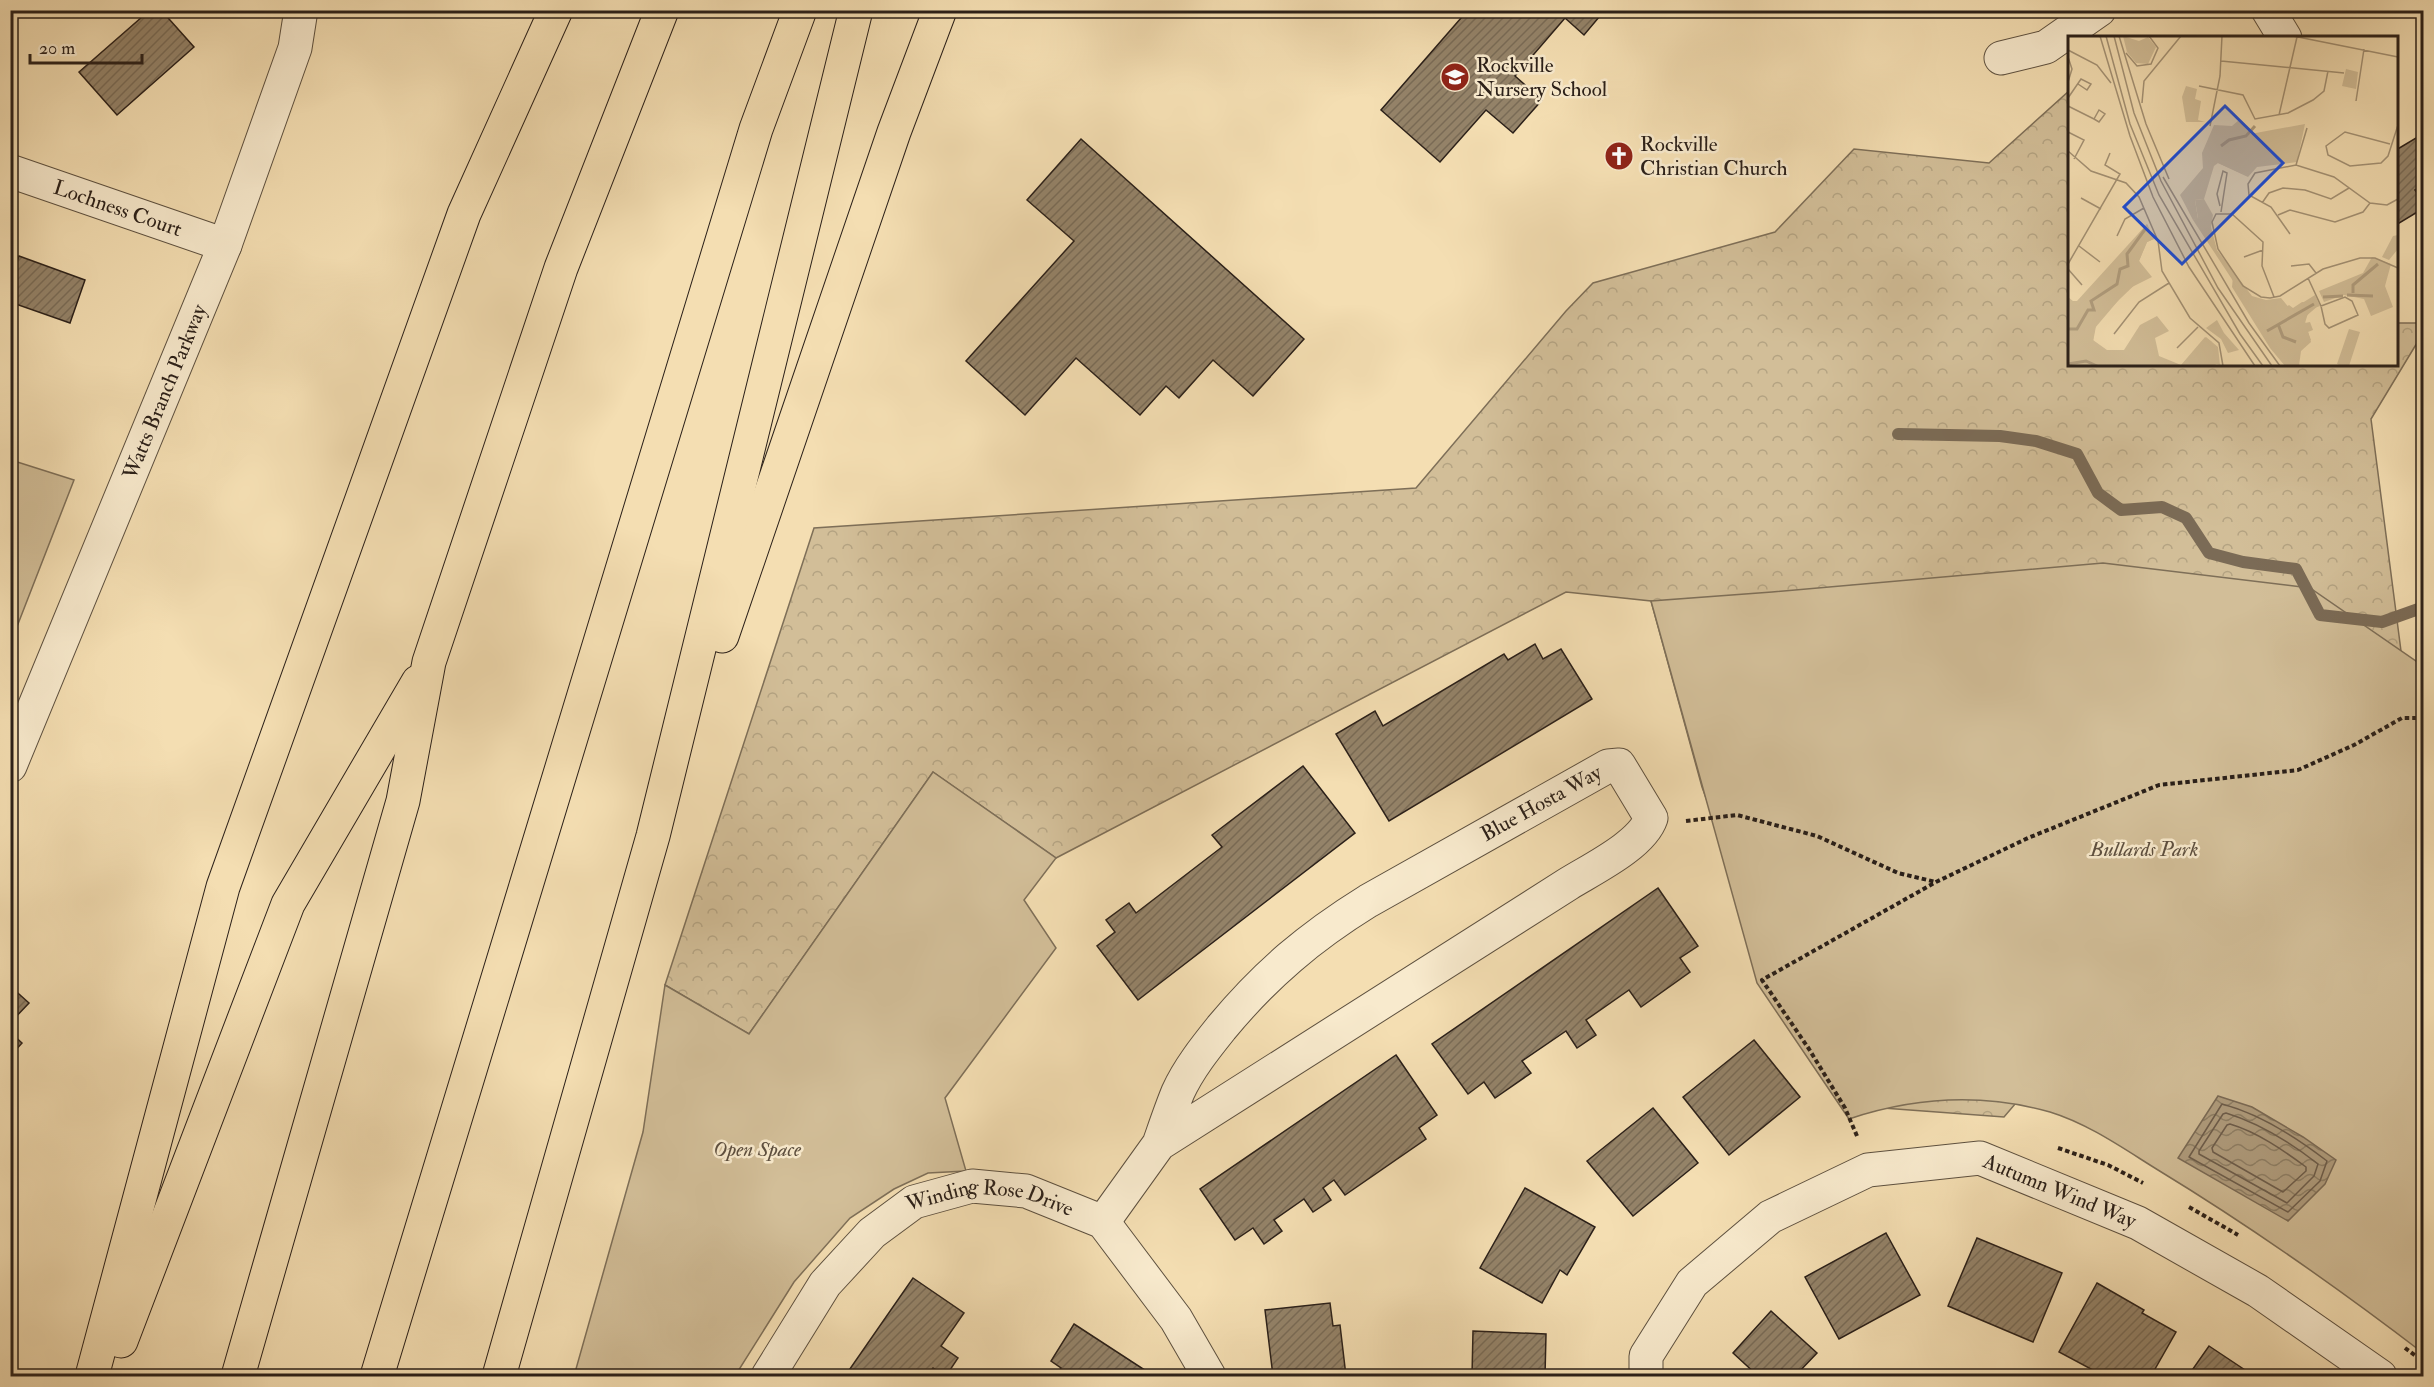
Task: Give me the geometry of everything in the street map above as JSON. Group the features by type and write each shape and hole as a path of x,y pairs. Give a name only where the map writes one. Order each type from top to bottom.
{"highway":[{"path":"92,1377 223,887 464,214 556,10"},
{"path":"238,1377 403,801 429,662 561,268 662,10"},
{"path":"377,1377 756,129 800,10"},
{"path":"499,1377 653,836 856,10"},
{"path":"653,836 894,132 940,10"},
{"path":"107,1377 288,904 429,662"}],"street":[{"name":"Watts Branch Parkway","path":"10,766 225,245 295,48 301,10"},
{"path":"2001,58 2046,47 2099,10"},
{"path":"2268,10 2284,36"},
{"name":"Lochness Court","path":"10,171 225,245"},
{"name":"Blue Hosta Way","path":"1103,1222 1159,1144 1179,1090 1203,1050 1279,965 1337,920 1368,901 1608,766 1619,765 1652,818 1648,829 1630,844 1159,1144"},
{"name":"Autumn Wind Way","path":"1646,1377 1646,1356 1692,1283 1770,1217 1868,1170 1980,1158 2138,1223 2258,1291 2380,1377"},
{"name":"Winding Rose Drive","path":"768,1377 825,1284 872,1233 914,1202 972,1186 1026,1191 1103,1222 1176,1319 1209,1377"}],"path":[{"path":"1856,1136 1845,1108 1809,1049 1762,980 1936,882 2028,838 2159,785 2298,770 2354,745 2402,718 2424,718"},
{"path":"1682,821 1737,815 1817,836 1898,873 1936,882"}],"green space":[{"path":"2068,92 2068,366 2398,366 2398,323 2423,323 2423,333 2371,419 2401,651 2004,1117 1856,1106 1761,947 1702,787 1651,601 1566,592 1056,858 933,772 749,1034 665,985 814,528 1416,488 1566,311 1593,283 1775,232 1854,149 1989,163"},
{"path":"10,460 74,480 11,642"},
{"name":"Bullards Park","path":"2103,563 2310,588 2423,666 2423,1353 2260,1235 2079,1123 2025,1106 1974,1100 1924,1102 1849,1119 1757,983 1651,601"},
{"name":"Open Space","path":"933,772 1056,858 1024,900 1056,948 945,1098 966,1171 928,1173 894,1189 850,1218 794,1282 735,1376 574,1376 643,1132 665,985 749,1034"}],"water":[{"path":"2218,1096 2252,1107 2303,1137 2336,1160 2325,1184 2288,1221 2178,1158"}],"building":[{"path":"150,10 161,10 194,47 117,115 79,72"},
{"path":"1468,10 1605,10 1584,35 1565,18 1515,76 1542,100 1513,133 1486,110 1440,162 1381,110"},
{"path":"2416,138 2424,150 2424,185 2415,190 2424,203 2424,208 2398,224 2398,149"},
{"path":"1081,139 1304,339 1253,396 1213,360 1179,398 1166,386 1140,415 1076,358 1025,415 966,361 1074,241 1027,200"},
{"path":"19,256 85,280 70,323 10,302 10,279"},
{"path":"1535,644 1543,659 1561,649 1592,699 1389,821 1336,734 1375,711 1383,726 1504,654 1508,660"},
{"path":"1303,766 1355,833 1138,1000 1097,946 1115,932 1106,920 1129,903 1136,913 1222,847 1212,835"},
{"path":"1658,888 1698,946 1680,958 1690,972 1641,1007 1629,990 1586,1020 1596,1035 1577,1048 1566,1031 1522,1061 1531,1073 1495,1098 1484,1082 1468,1094 1432,1044"},
{"path":"10,986 29,1003 10,1023"},
{"path":"10,1032 22,1043 10,1056"},
{"path":"1754,1040 1800,1097 1729,1155 1683,1097"},
{"path":"1396,1055 1437,1115 1419,1128 1426,1139 1345,1195 1334,1180 1323,1188 1331,1200 1313,1212 1304,1199 1274,1220 1282,1231 1264,1244 1253,1228 1235,1240 1200,1189"},
{"path":"1653,1108 1698,1163 1633,1216 1587,1161"},
{"path":"1525,1188 1595,1227 1567,1275 1560,1270 1542,1303 1480,1268"},
{"path":"1886,1233 1920,1295 1839,1339 1805,1277"},
{"path":"1977,1238 2062,1273 2033,1342 1948,1306"},
{"path":"913,1278 964,1313 941,1346 958,1358 946,1376 933,1368 927,1376 845,1376"},
{"path":"2097,1283 2144,1310 2142,1313 2176,1332 2151,1376 2104,1376 2059,1352"},
{"path":"1330,1303 1333,1326 1340,1325 1346,1376 1273,1376 1265,1310"},
{"path":"1771,1311 1817,1353 1795,1376 1791,1376 1782,1369 1775,1376 1758,1376 1733,1353"},
{"path":"1074,1324 1154,1376 1056,1376 1061,1368 1051,1361"},
{"path":"1473,1331 1546,1334 1545,1376 1472,1376"},
{"path":"2209,1346 2254,1376 2188,1376"}],"waterway":[{"path":"1898,434 2000,436 2036,441 2077,454 2098,493 2121,510 2162,507 2186,518 2209,553 2243,562 2296,569 2320,615 2382,622 2424,607"}],"place":[{"name":"Rockville Nursery School","path":"1455,77"},
{"name":"Rockville Christian Church","path":"1619,156"}]}
